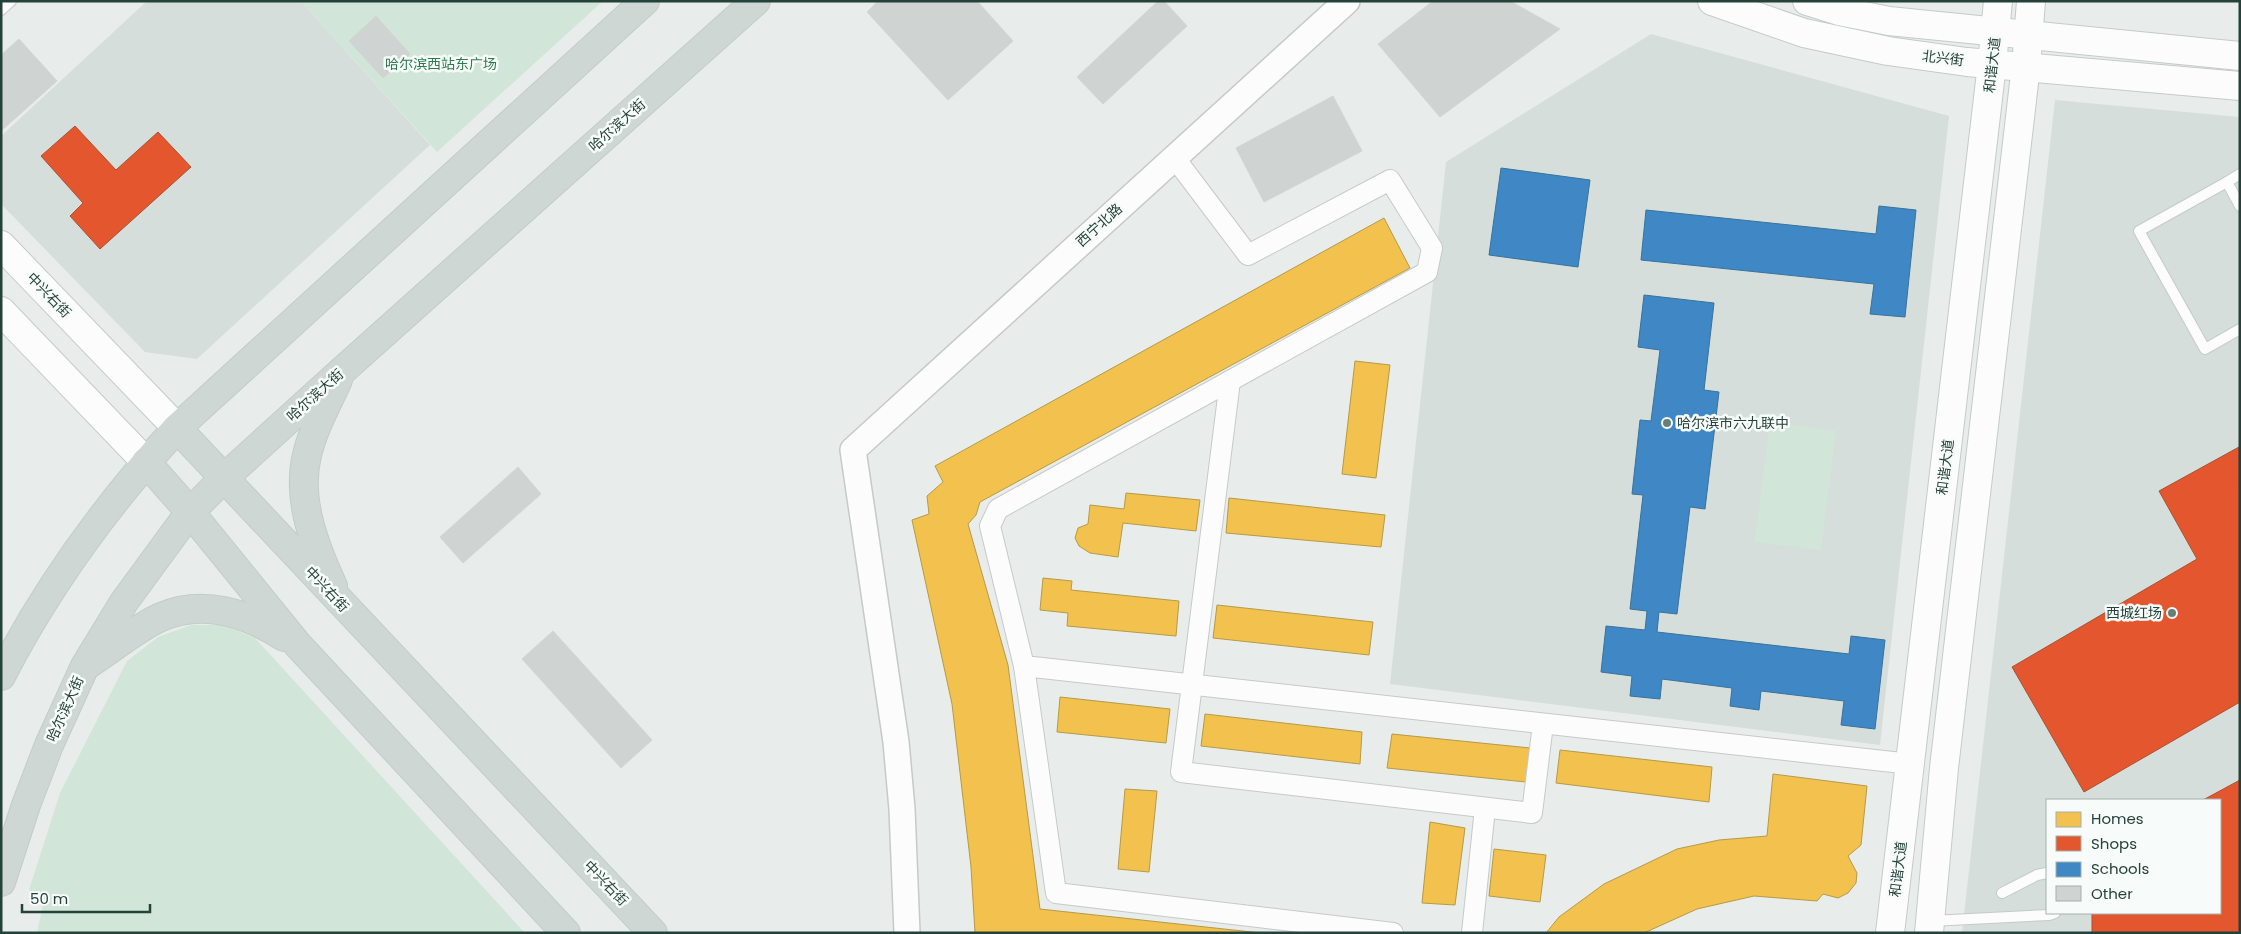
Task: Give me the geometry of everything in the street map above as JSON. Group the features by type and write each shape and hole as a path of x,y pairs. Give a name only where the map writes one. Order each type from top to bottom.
{"main road":[{"path":"1,676 27,627 55,583 99,521 146,462 177,428 645,1"},
{"name":"哈尔滨大街","path":"1,882 39,771 85,666 124,602 190,512 224,478 343,370 756,1"},
{"name":"北兴街","path":"1712,1 1804,33 1888,51 1992,64 2240,86"},
{"path":"1807,1 1839,11 1889,21 2240,56"},
{"name":"和谐大道","path":"1890,933 1996,33 1998,1"},
{"path":"1930,927 1944,768 2026,66 2031,1"},
{"name":"中兴右街","path":"1,245 177,428 653,933"},
{"path":"8,322 146,462 190,512 298,646 566,933"},
{"path":"341,603 320,557 310,527 305,479 307,456 343,370"},
{"path":"85,666 160,618 177,611 222,610 246,616 264,624 298,646"}],"street":[{"name":"西宁北路","path":"908,933 902,809 896,742 853,450 1346,1"},
{"path":"1174,157 1248,255 1390,180 1432,248 1427,272 998,509 990,526 1024,666 1056,893 1393,933"},
{"path":"1230,381 1181,772 1532,813 1542,724"},
{"path":"1024,666 1911,764"},
{"path":"1472,933 1485,808"}],"lane":[{"path":"1,10 11,1"},
{"path":"2240,174 2139,231 2204,349 2240,329"},
{"path":"2227,182 2240,206"},
{"path":"2002,893 2037,875 2046,873"},
{"path":"1930,927 2052,914"}],"shaded area":[{"path":"147,1 301,1 430,145 197,359 145,352 1,204 1,136"},
{"name":"哈尔滨市六九联中","path":"1651,34 1949,116 1880,745 1390,684 1446,162"},
{"name":"西城红场","path":"2055,100 2240,117 2240,933 1962,933"}],"green space":[{"name":"哈尔滨西站东广场","path":"301,1 603,1 437,152"},
{"path":"1770,422 1836,431 1821,550 1755,542"},
{"path":"191,625 224,625 255,638 525,933 37,933 43,904 29,890 60,793 127,661 158,637"}],"building: Homes":[{"path":"1384,218 1410,268 980,502 976,515 968,524 1008,665 1040,909 1261,933 975,933 971,867 952,704 912,520 929,514 927,496 943,482 935,466"},
{"path":"1355,361 1390,365 1376,478 1342,474"},
{"path":"1126,493 1200,500 1196,531 1123,523 1118,557 1090,553 1079,546 1075,538 1078,528 1088,524 1090,505 1124,509"},
{"path":"1229,498 1385,515 1381,547 1226,533"},
{"path":"1043,578 1072,581 1071,590 1179,601 1176,636 1067,626 1068,613 1040,610"},
{"path":"1217,605 1373,622 1369,655 1213,638"},
{"path":"1060,697 1170,709 1166,743 1057,732"},
{"path":"1205,714 1362,732 1360,764 1201,746"},
{"path":"1392,734 1530,748 1526,782 1387,768"},
{"path":"1560,750 1712,767 1709,802 1556,783"},
{"path":"1773,774 1867,786 1861,845 1848,856 1857,873 1856,883 1848,893 1838,898 1823,894 1817,901 1754,896 1697,909 1644,933 1546,933 1559,917 1604,884 1677,849 1719,840 1767,836"},
{"path":"1125,789 1157,791 1149,872 1118,869"},
{"path":"1430,822 1465,828 1455,905 1422,903"},
{"path":"1494,849 1546,855 1540,902 1489,896"}],"building: Shops":[{"path":"75,126 116,170 158,132 191,167 100,249 70,216 83,203 41,156"},
{"name":"西城红场","path":"2239,447 2240,702 2084,792 2012,667 2197,559 2159,491"},
{"path":"2240,780 2240,933 2092,933 2092,914 2221,914 2221,799 2205,799"}],"building: Schools":[{"path":"1501,168 1590,180 1578,267 1489,255"},
{"path":"1879,206 1916,210 1905,317 1870,314 1874,284 1641,260 1646,210 1876,234"},
{"path":"1644,295 1714,303 1704,390 1719,392 1705,509 1690,507 1677,614 1659,612 1657,632 1849,654 1851,636 1885,640 1875,729 1841,725 1844,701 1761,691 1759,710 1730,706 1732,688 1662,679 1660,699 1630,696 1632,676 1601,672 1606,626 1645,630 1647,611 1630,609 1643,495 1632,494 1640,420 1651,421 1660,350 1638,347"}],"building: Other":[{"path":"878,1 977,1 1013,41 948,100 867,12"},
{"path":"1158,1 1164,1 1187,26 1103,104 1077,77"},
{"path":"1433,1 1510,1 1560,29 1440,117 1378,44"},
{"path":"376,16 410,54 383,78 349,41"},
{"path":"19,39 57,81 1,131 1,55"},
{"path":"1333,96 1362,151 1264,202 1236,148"},
{"path":"518,467 541,494 463,563 440,537"},
{"path":"553,631 652,740 621,768 522,659"}],"place":[{"name":"哈尔滨市六九联中","path":"1667,423"},
{"name":"西城红场","path":"2172,613"}]}
